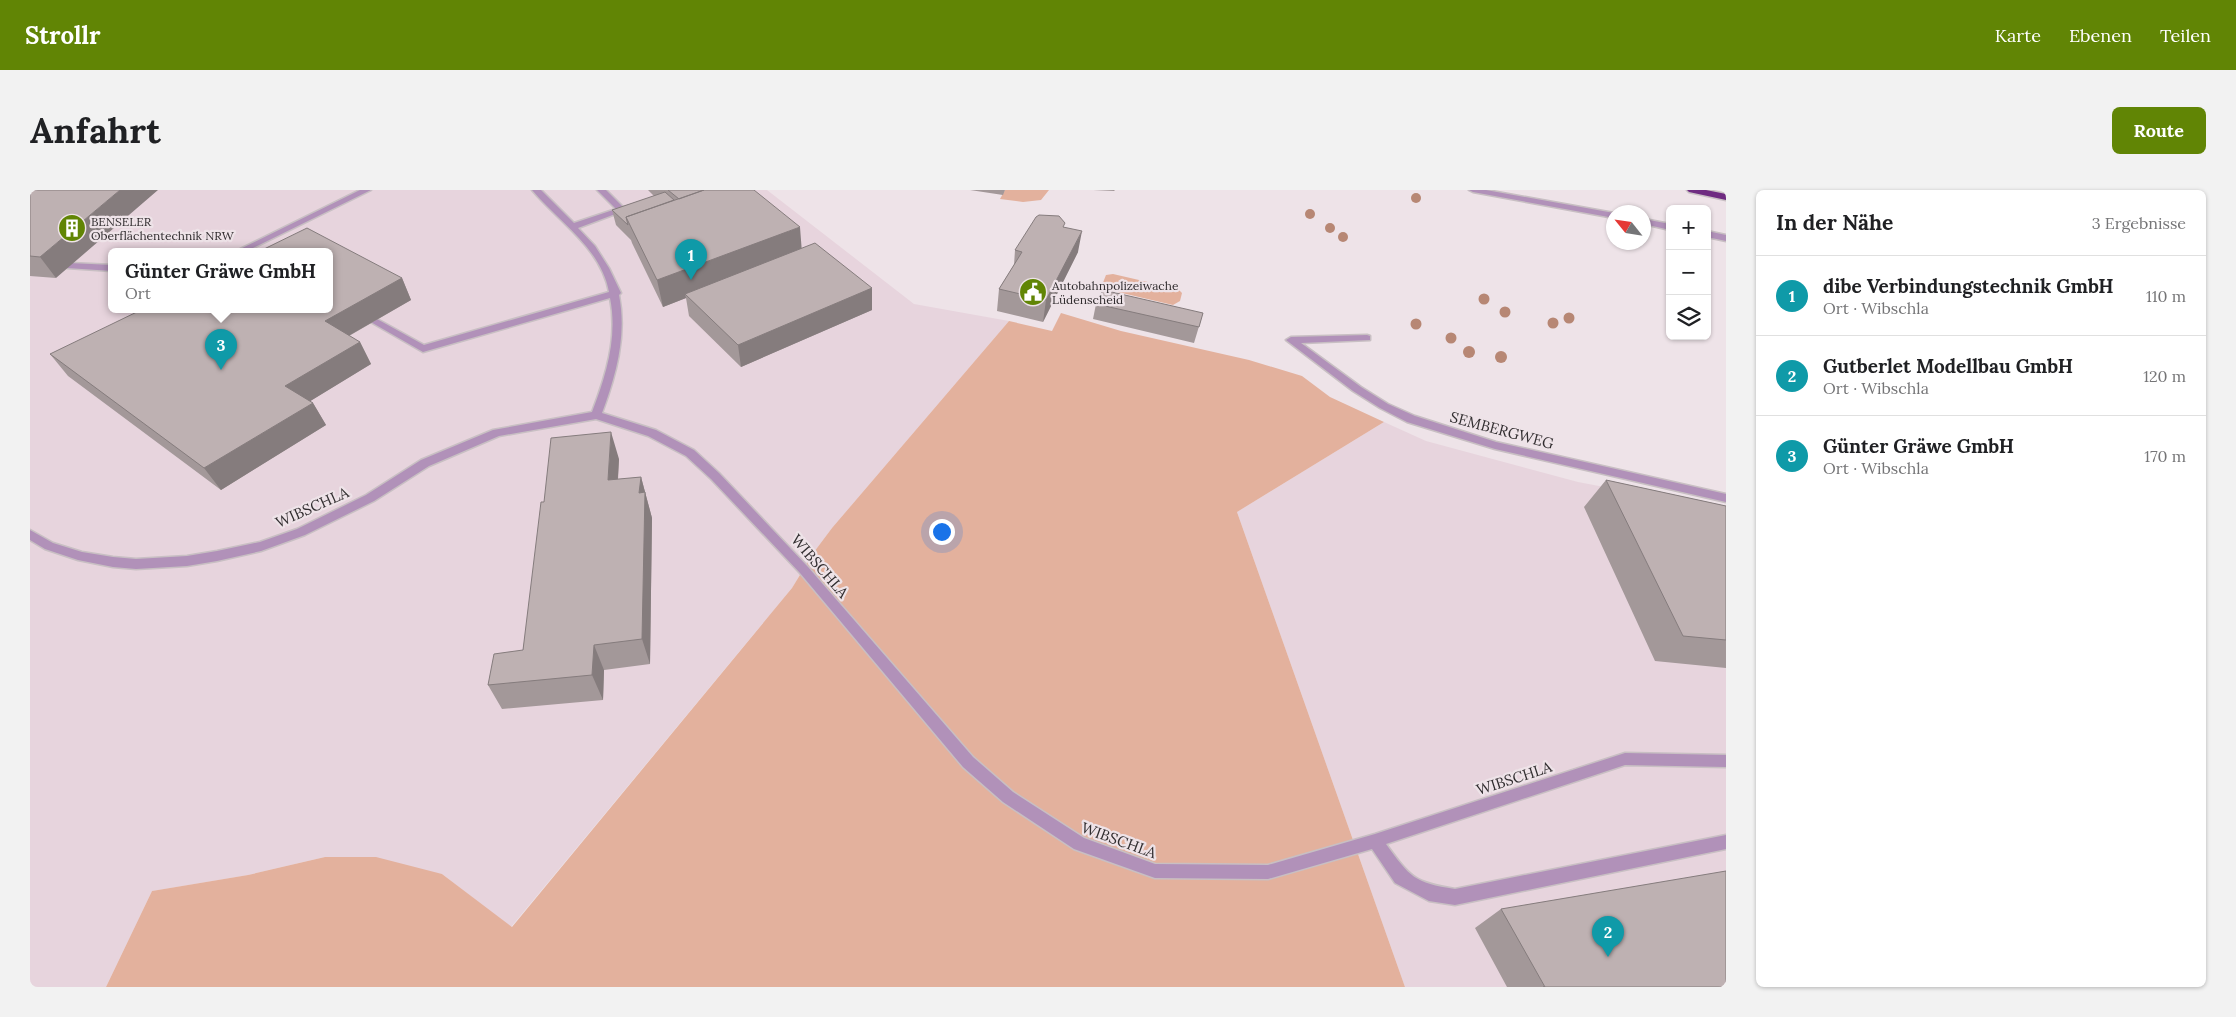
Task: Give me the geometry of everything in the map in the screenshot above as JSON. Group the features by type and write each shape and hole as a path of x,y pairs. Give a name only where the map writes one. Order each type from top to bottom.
{"highway":[{"path":"1692,190 1726,197"}],"street":[{"path":"246,248 367,190"},
{"path":"536,190 593,249 610,276 616,293 619,325 616,352 596,415"},
{"path":"572,227 622,210 601,190"},
{"path":"1473,190 1606,215"},
{"path":"1651,223 1666,226"},
{"path":"1711,235 1726,238"},
{"path":"70,266 108,268"},
{"path":"374,321 423,349 616,293"},
{"name":"SEMBERGWEG","path":"1367,338 1291,340 1357,389 1384,406 1411,419 1495,445 1726,498"},
{"name":"WIBSCHLA","path":"30,534 58,549 82,557 113,562 136,564 187,561 217,556 261,546 301,532 370,498 425,463 497,433 596,415 652,432 690,453 734,495 804,570 968,762 1008,797 1079,844 1155,871 1268,872 1375,841 1625,759 1726,761"},
{"path":"1375,841 1401,878 1428,893 1455,897 1726,842"}],"shaded area":[{"path":"30,190 767,190 914,304 1009,321 832,528 814,552 792,588 511,927 442,874 325,857 248,875 152,891 106,987 30,987"},
{"path":"1005,190 1049,190 1041,200 1023,202 1000,199"},
{"path":"1113,274 1178,289 1182,293 1180,301 1173,305 1105,289 1102,285 1106,275"},
{"path":"1061,313 1121,331 1249,360 1302,376 1330,397 1384,422 1237,512 1405,987 106,987 152,891 248,875 325,857 376,857 442,874 512,927 792,588 814,552 832,528 1009,321 1052,331"},
{"path":"1384,422 1426,441 1578,482 1678,501 1726,513 1726,987 1405,987 1237,512"}],"building":[{"path":"30,190 120,190 40,257 30,256"},
{"path":"668,190 704,190 679,199"},
{"path":"704,190 754,190 800,227 657,280 626,217"},
{"path":"665,192 674,200 626,217 628,225 612,210"},
{"name":"Autobahnpolizeiwache Lüdenscheid","path":"1039,215 1059,216 1065,223 1063,227 1082,231 1046,300 999,289 1022,252 1015,250"},
{"path":"307,228 402,278 325,321 360,342 285,386 313,403 204,468 50,354 135,313 333,313 333,248 266,248"},
{"path":"815,243 872,288 738,345 685,294"},
{"path":"1103,290 1203,313 1199,327 1096,304"},
{"path":"611,432 608,480 641,477 639,493 645,492 642,639 594,645 592,675 488,685 494,654 523,650 541,502 544,502 551,438"},
{"path":"1606,480 1726,506 1726,640 1683,636"},
{"path":"1726,871 1726,987 1545,987 1501,909"}],"place":[{"name":"BENSELER Oberflächentechnik NRW","path":"72,228"},
{"name":"dibe Verbindungstechnik GmbH","path":"691,280"},
{"name":"Autobahnpolizeiwache Lüdenscheid","path":"1033,292"},
{"name":"Günter Gräwe GmbH","path":"221,370"},
{"name":"Gutberlet Modellbau GmbH","path":"1608,957"}]}
